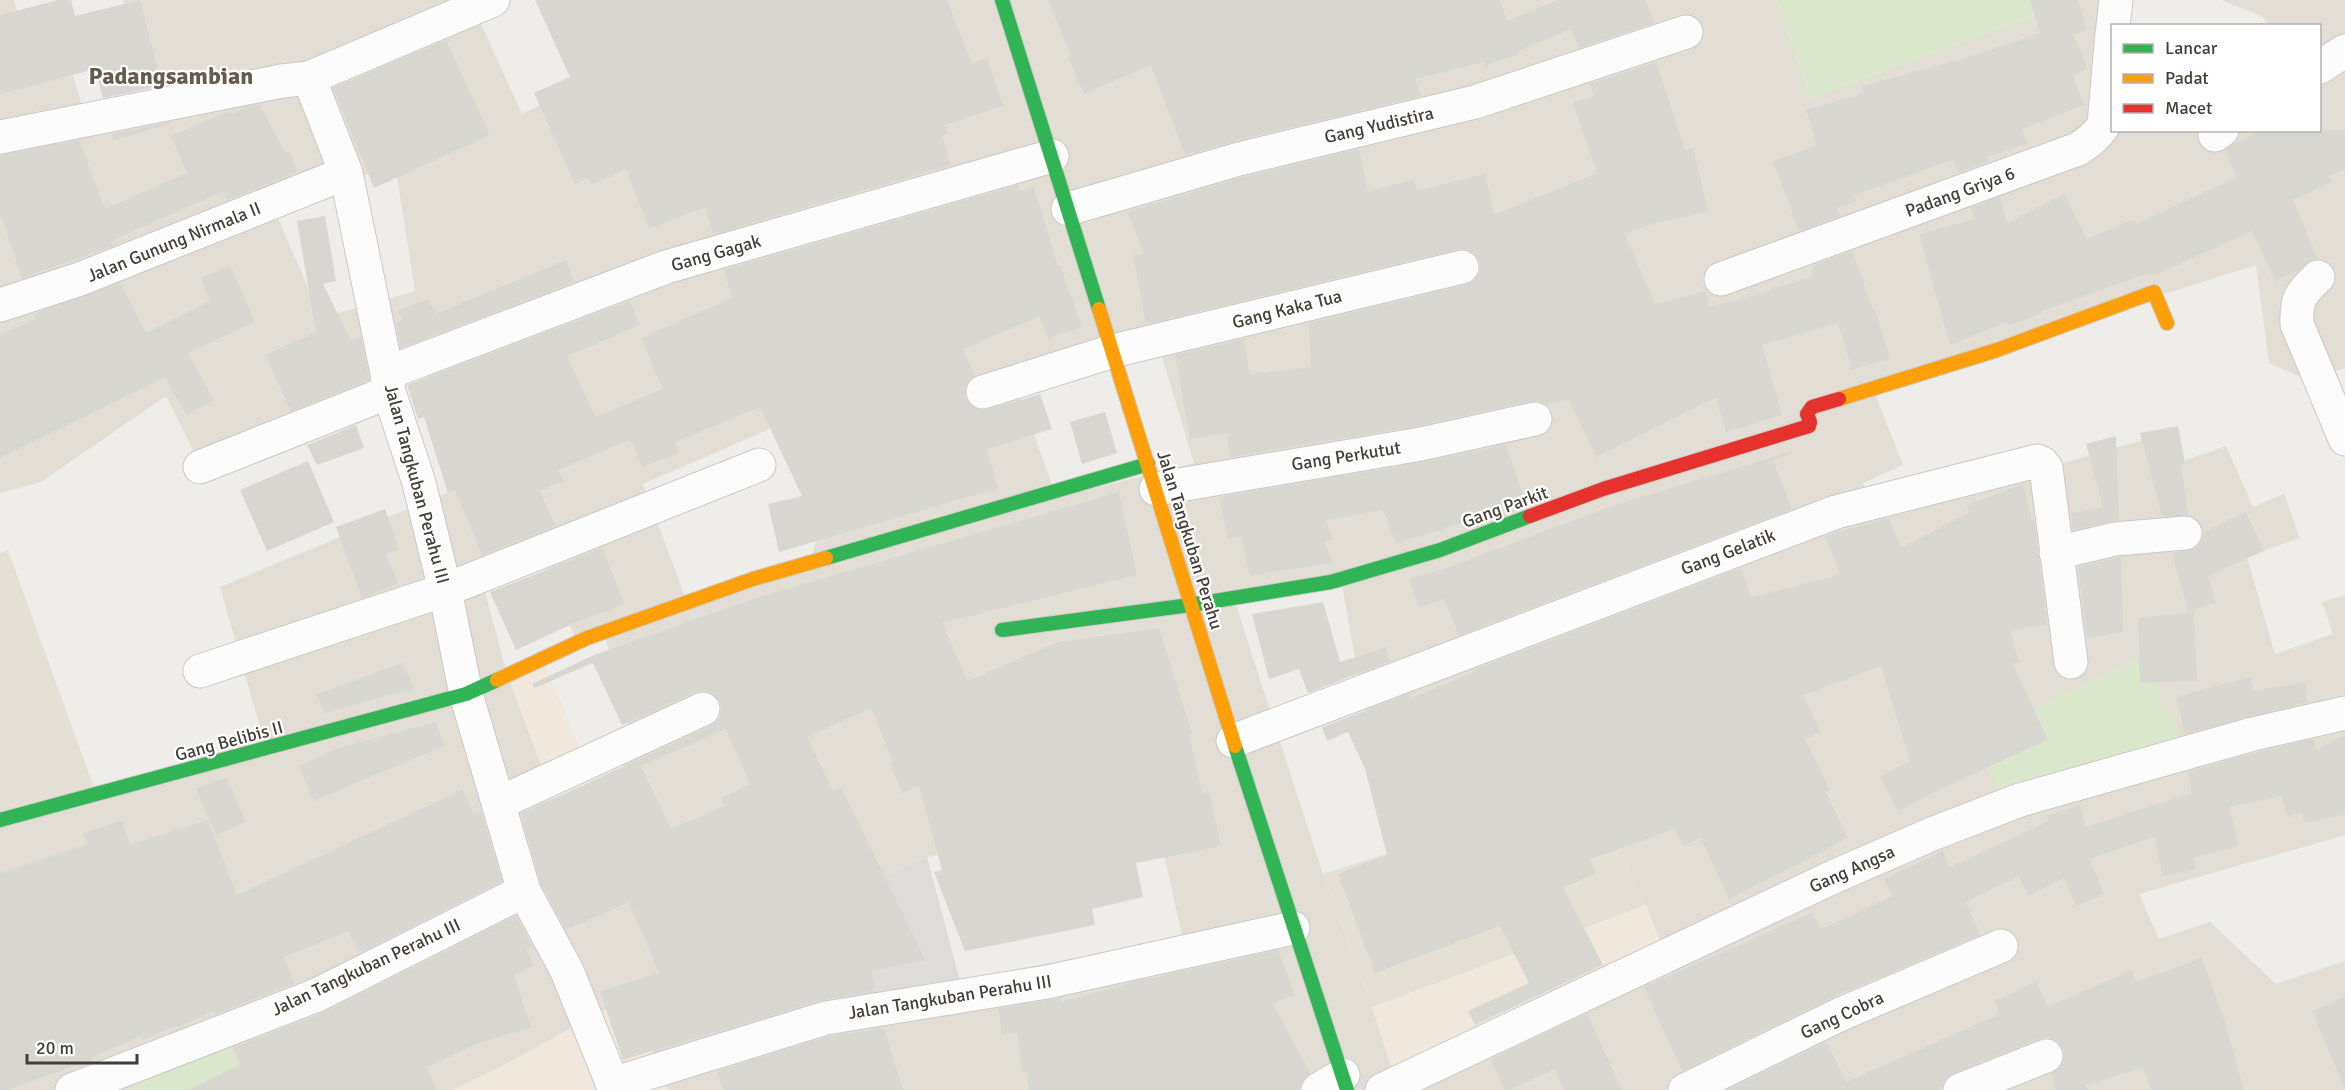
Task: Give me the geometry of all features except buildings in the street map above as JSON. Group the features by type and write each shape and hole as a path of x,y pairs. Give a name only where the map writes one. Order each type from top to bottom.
{"street":[{"path":"0,137 282,81 309,78 493,0"},
{"name":"Jalan Tangkuban Perahu","path":"1002,0 1293,928 1336,1085"},
{"path":"2113,24 2116,0"},
{"name":"Gang Yudistira","path":"1068,209 1239,159 1475,102 1686,33"},
{"name":"Padang Griya 6","path":"1721,279 2078,149 2089,143 2104,125 2111,44"},
{"path":"2321,66 2345,51"},
{"name":"Jalan Tangkuban Perahu III","path":"309,78 346,173 388,382 419,483 446,590 466,694 524,891 567,971 614,1087 826,1018 1047,982 1293,928"},
{"name":"Gang Gagak","path":"200,467 388,382 666,267 1052,156"},
{"name":"Jalan Gunung Nirmala II","path":"0,305 80,279 346,173"},
{"name":"Gang Kaka Tua","path":"983,392 1113,351 1462,267"},
{"path":"2318,277 2300,294 2296,309 2297,324 2345,439"},
{"name":"Gang Parkit","path":"1190,605 1331,582 1440,550 1603,489 1809,426 1807,414 1812,406 1997,350 2150,292 2156,295 2167,323"},
{"name":"Gang Perkutut","path":"1152,477 1421,444 1536,419"},
{"name":"Gang Gelatik","path":"1233,741 1836,512 2037,461 2046,468 2071,662"},
{"path":"200,671 446,590 759,465"},
{"name":"Gang Belibis II","path":"0,820 466,694 587,638 753,579 1152,477"},
{"path":"2056,553 2115,539 2185,533"},
{"path":"1002,630 1190,605"},
{"path":"499,803 703,710"},
{"name":"Gang Angsa","path":"1382,1090 1833,877 1932,834 2020,800 2253,734 2345,713"},
{"name":"Jalan Tangkuban Perahu III","path":"72,1090 316,995 524,891"},
{"name":"Gang Cobra","path":"1685,1090 1841,1014 2001,946"},
{"path":"1960,1090 2046,1056"}],"shaded area":[{"path":"0,0 14,0 35,81 71,70 84,111 154,93 123,0 498,0 475,11 522,114 634,61 608,0 1776,0 1811,99 2047,0 2131,0 2131,24 2111,24 2111,132 2321,132 2321,24 2267,24 2262,16 2221,0 2345,0 2345,368 2305,379 2269,363 2256,265 1873,389 1903,465 1863,483 1875,517 2146,439 2161,469 2226,446 2253,507 2284,494 2300,538 2247,557 2275,654 2333,634 2322,602 2345,595 2345,835 2139,894 2159,939 2210,922 2276,984 2345,961 2345,1090 1406,1090 1672,972 1646,905 1400,850 1361,693 1341,579 1234,599 1323,874 1372,1007 1399,1090 668,1090 658,1064 960,981 1183,940 1155,813 927,857 630,996 453,1090 247,1090 228,1045 192,1061 128,1080 132,1090 0,1090 0,825 268,755 220,587 463,486 441,430 427,374 206,476 166,396 41,482 0,493","holes":["395,164 415,291 321,318 275,211","1155,334 1194,463 1057,498 1015,383","860,365 812,556 686,599 643,484 802,415","534,544 579,646 605,636 635,750 620,757 568,838 507,674 479,570"]},
{"path":"8,550 100,804 0,825 0,553"},
{"path":"543,660 590,771 620,757 642,806 568,838 507,673"},
{"path":"1593,788 1646,905 1372,1007 1323,874"},
{"path":"927,857 960,981 658,1064 630,996"},
{"path":"1646,905 1672,973 1406,1090 1399,1090 1372,1007"},
{"path":"630,996 668,1090 453,1090 502,1066"}],"green space":[{"path":"1776,0 2047,0 2050,11 1810,99"},
{"path":"2140,657 2190,752 2009,819 1975,738"},
{"path":"228,1045 247,1090 132,1090 128,1080 192,1061"}],"traffic: fast":[{"path":"1002,0 1099,309"},
{"path":"826,558 1148,464"},
{"path":"1002,630 1190,605 1331,582 1440,550 1530,516"},
{"path":"0,820 466,694 497,680"},
{"path":"1235,746 1347,1090"}],"traffic: slow":[{"path":"1839,399 1997,350 2154,292 2167,323"},
{"path":"1099,309 1235,746"},
{"path":"497,680 587,638 753,579 826,558"}],"traffic: jam":[{"path":"1530,516 1603,489 1809,426 1807,414 1812,407 1839,399"}],"district":[{"name":"Padangsambian","path":"171,76"}]}
